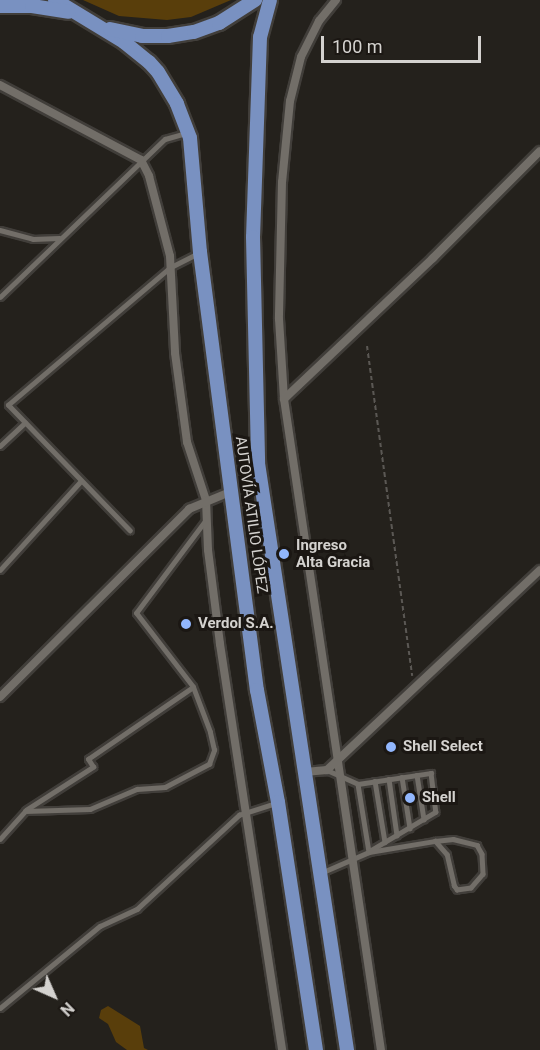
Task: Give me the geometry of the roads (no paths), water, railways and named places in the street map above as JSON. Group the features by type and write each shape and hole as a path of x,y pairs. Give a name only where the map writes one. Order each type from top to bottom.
{"main road":[{"name":"AUTOVÍA ATILIO LÓPEZ","path":"55,0 131,48 158,72 177,104 189,132 200,252 257,690 278,802 316,1050"},
{"name":"AUTOVÍA ATILIO LÓPEZ","path":"91,23 142,36 168,36 194,32 219,23 255,0"},
{"name":"AUTOVÍA ATILIO LÓPEZ","path":"270,0 262,23 259,57 253,237 258,464 348,1050"},
{"path":"0,6 32,6 71,12"}],"street":[{"path":"336,0 319,21 301,57 290,101 282,182 279,319 284,399 381,1050"},
{"path":"0,85 141,160 149,176 171,267 175,353 187,442 206,500 220,644 282,1050"},
{"path":"284,399 433,258 540,151"},
{"path":"0,697 189,509 206,500 230,492"},
{"path":"305,771 327,770 540,570"}],"lane":[{"path":"0,297 165,139 189,132"},
{"path":"0,230 33,239 60,238"},
{"path":"130,531 8,405 171,267 200,252"},
{"path":"0,446 25,423"},
{"path":"0,570 81,481"},
{"path":"25,811 90,808 137,789 165,787 209,764 214,750 210,732 193,687 136,613 207,519"},
{"path":"1,837 25,811 93,767 88,759 193,687"},
{"path":"327,770 358,784 431,773 436,812 369,852"},
{"path":"417,775 424,819"},
{"path":"402,777 410,828"},
{"path":"389,779 397,835"},
{"path":"375,781 385,842"},
{"path":"358,784 369,852"},
{"path":"0,1008 100,926 137,909 239,815 278,802"},
{"path":"320,873 369,852 435,841 453,839 477,845 482,854 483,874 471,888 457,890 447,855 435,841"}],"place":[{"name":"Ingreso Alta Gracia","path":"284,554"},
{"name":"Verdol S.A.","path":"186,624"},
{"name":"Shell Select","path":"391,747"},
{"name":"Shell","path":"410,798"}]}
